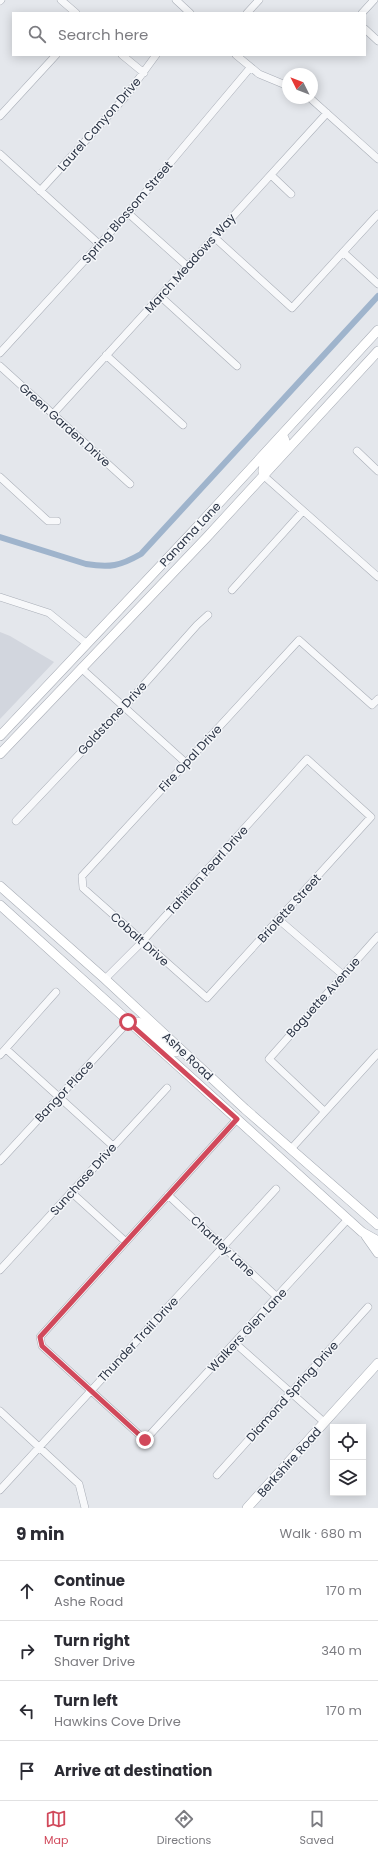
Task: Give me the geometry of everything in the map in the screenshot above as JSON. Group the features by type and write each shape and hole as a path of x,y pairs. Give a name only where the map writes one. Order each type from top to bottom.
{"main road":[{"name":"Panama Lane","path":"0,736 284,433 378,330"},
{"name":"Panama Lane","path":"0,754 264,476 378,351"},
{"path":"264,476 262,472 263,466 285,441 284,433"},
{"path":"82,668 87,644"},
{"name":"Ashe Road","path":"0,886 105,979 290,1149 378,1225"},
{"path":"3,907 16,912 48,939 61,941"},
{"name":"Ashe Road","path":"3,907 128,1022 362,1232 378,1241"},
{"path":"51,951 56,951 62,954 92,980 97,982 105,979"},
{"path":"128,1022 138,1022 181,1055 192,1060"},
{"path":"362,1232 378,1253"},
{"name":"Berkshire Road","path":"247,1508 378,1363"}],"street":[{"path":"61,0 75,12"},
{"path":"176,0 189,12"},
{"path":"248,12 259,0"},
{"path":"363,12 374,0"},
{"path":"366,30 378,40"},
{"path":"0,116 55,56"},
{"path":"123,56 144,73"},
{"name":"Laurel Canyon Drive","path":"40,191 126,96 155,56"},
{"path":"237,56 259,74 282,84"},
{"name":"Spring Blossom Street","path":"0,353 128,213 250,68"},
{"path":"317,104 378,159"},
{"name":"March Meadows Way","path":"53,414 327,113"},
{"path":"0,154 99,244"},
{"path":"271,175 291,194"},
{"path":"128,213 187,266"},
{"path":"214,237 292,308 378,214"},
{"path":"343,252 377,283"},
{"path":"160,296 237,366"},
{"path":"106,355 183,425"},
{"name":"Green Garden Drive","path":"0,366 130,484"},
{"path":"357,451 378,471"},
{"path":"264,476 378,577"},
{"path":"0,477 48,521 57,521"},
{"path":"232,590 303,511"},
{"path":"0,597 49,614 87,644"},
{"name":"Goldstone Drive","path":"16,821 124,707 193,629 208,616"},
{"name":"Fire Opal Drive","path":"82,876 299,640 372,706 378,699"},
{"path":"82,668 186,763"},
{"name":"Briolette Street","path":"207,998 371,817 307,759"},
{"name":"Tahitian Pearl Drive","path":"105,979 142,942 307,759"},
{"name":"Cobalt Drive","path":"82,876 83,888 142,942 207,998"},
{"path":"278,919 343,975"},
{"name":"Baguette Avenue","path":"324,1111 269,1058 378,936"},
{"path":"0,1055 56,992"},
{"name":"Bangor Place","path":"0,1161 128,1022"},
{"path":"6,1049 113,1146"},
{"path":"290,1149 378,1052"},
{"name":"Sunchase Drive","path":"0,1270 167,1088"},
{"path":"91,1391 42,1346 40,1337 237,1119"},
{"name":"Thunder Trail Drive","path":"0,1490 276,1188"},
{"path":"71,1192 126,1242"},
{"name":"Chartley Lane","path":"168,1195 277,1297"},
{"name":"Walkers Glen Lane","path":"91,1391 145,1440 348,1219"},
{"name":"Diamond Spring Drive","path":"217,1475 368,1307"},
{"path":"235,1343 324,1422"},
{"path":"0,1411 79,1484 85,1508"}],"shaded area":[{"path":"0,632 10,636 54,662 0,719"}],"waterway":[{"path":"0,537 86,564 102,566 115,565 141,554 378,296"}],"route":[{"path":"128,1022 237,1119 40,1337 42,1346 145,1440"}]}
